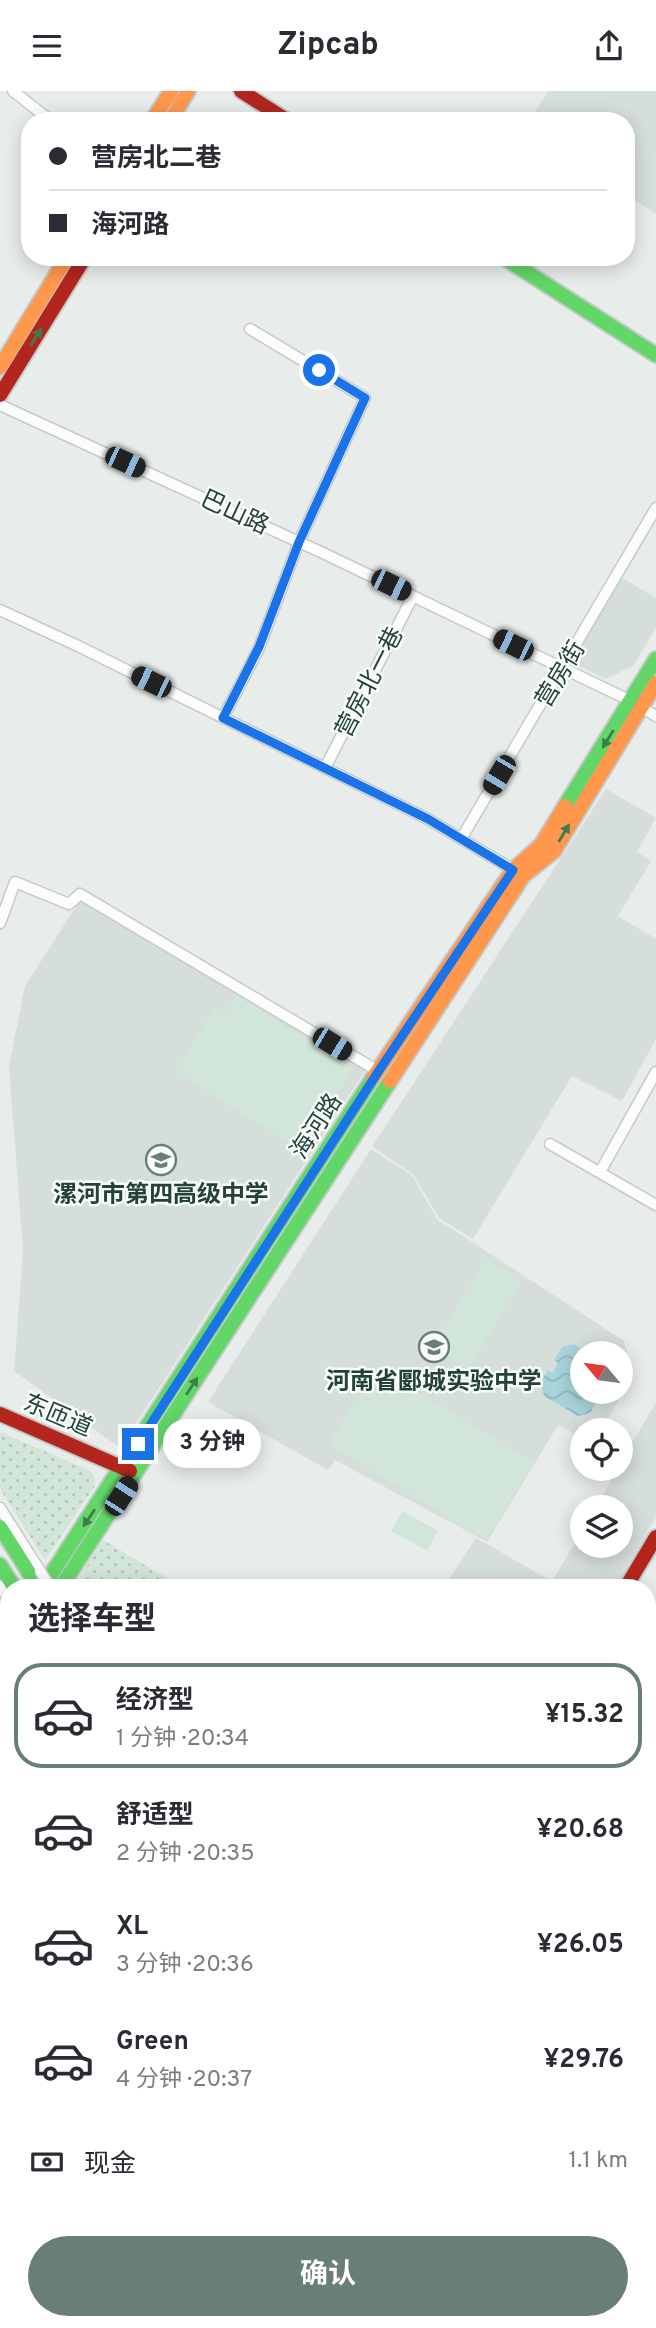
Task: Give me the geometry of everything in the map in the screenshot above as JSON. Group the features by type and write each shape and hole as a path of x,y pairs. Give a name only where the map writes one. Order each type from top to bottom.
{"main road":[{"path":"158,112 171,91"},
{"path":"175,112 188,91"},
{"path":"241,91 274,112"},
{"path":"0,367 62,266"},
{"path":"0,395 79,266"},
{"path":"516,266 656,355"},
{"name":"海河路","path":"636,705 656,659"},
{"name":"海河路","path":"66,1579 129,1470 378,1072 518,873 541,845 636,705 656,683"},
{"name":"海河路","path":"40,1579 129,1470 518,873"},
{"name":"东匝道","path":"0,1414 129,1470"},
{"path":"0,1527 37,1579"},
{"path":"631,1579 656,1537"}],"street":[{"path":"13,91 40,112"},
{"path":"223,718 259,647 299,542 365,398 250,329"},
{"name":"巴山路","path":"0,405 413,596 656,716"},
{"name":"营房街","path":"461,839 656,508"},
{"name":"营房北一巷","path":"325,768 413,596"},
{"path":"0,610 428,819 518,873"},
{"path":"0,923 15,882 69,904 80,894 378,1072"},
{"path":"600,1172 656,1072"},
{"path":"550,1144 656,1205"},
{"path":"0,1508 37,1579"}],"shaded area":[{"path":"549,91 656,91 656,214 635,200 635,112 534,112"},
{"path":"621,577 656,598 656,628 633,666 605,679 572,662"},
{"path":"606,789 656,818 637,852 651,861 618,916 656,939 656,1039 622,1101 572,1076 473,1239 439,1218 413,1174 372,1147"},
{"name":"漯河市第四高级中学","path":"80,900 366,1069 120,1448 14,1371 23,1250 9,1066 25,986"},
{"name":"河南省郾城实验中学","path":"371,1149 412,1175 437,1219 624,1341 570,1341 570,1404 616,1404 608,1418 570,1418 570,1431 558,1425 487,1542 335,1460 328,1470 208,1402"},
{"path":"656,1402 656,1517 633,1556 633,1495 603,1495 611,1481 633,1481 633,1441"},
{"path":"476,1538 548,1579 449,1579"},
{"path":"570,1551 570,1558 632,1558 620,1579 554,1579"}],"green space":[{"path":"237,995 353,1069 301,1151 175,1071 216,1007 226,1013"},
{"path":"486,1259 522,1281 468,1369 432,1347"},
{"path":"377,1367 533,1462 486,1540 329,1444"},
{"path":"0,1432 91,1471 95,1479 95,1486 45,1560 0,1489"},
{"path":"403,1511 438,1531 427,1551 391,1531"},
{"path":"103,1540 169,1579 78,1579"}],"water":[{"path":"570,1345 570,1404 595,1404 590,1413 578,1416 545,1397 540,1384 548,1370 552,1373 558,1363 554,1360 562,1347"}],"traffic: fast":[{"path":"517,266 656,355"},
{"path":"565,806 656,659"},
{"path":"48,1579 373,1078"},
{"path":"66,1579 390,1081"},
{"path":"0,1527 33,1579"},
{"path":"0,1565 9,1579"}],"traffic: slow":[{"path":"158,112 171,91"},
{"path":"175,112 188,91"},
{"path":"0,367 62,266"},
{"path":"390,1081 523,876 554,851 656,683"},
{"path":"373,1078 513,870 541,845 565,806"}],"traffic: jam":[{"path":"241,91 274,112"},
{"path":"0,395 79,266"},
{"path":"0,1414 130,1471"},
{"path":"631,1579 656,1537"}],"place":[{"name":"漯河市第四高级中学","path":"161,1160"},
{"name":"河南省郾城实验中学","path":"434,1347"}],"route":[{"path":"138,1444 378,1072 513,870 428,819 223,718 259,647 299,542 365,398 319,370"}]}
